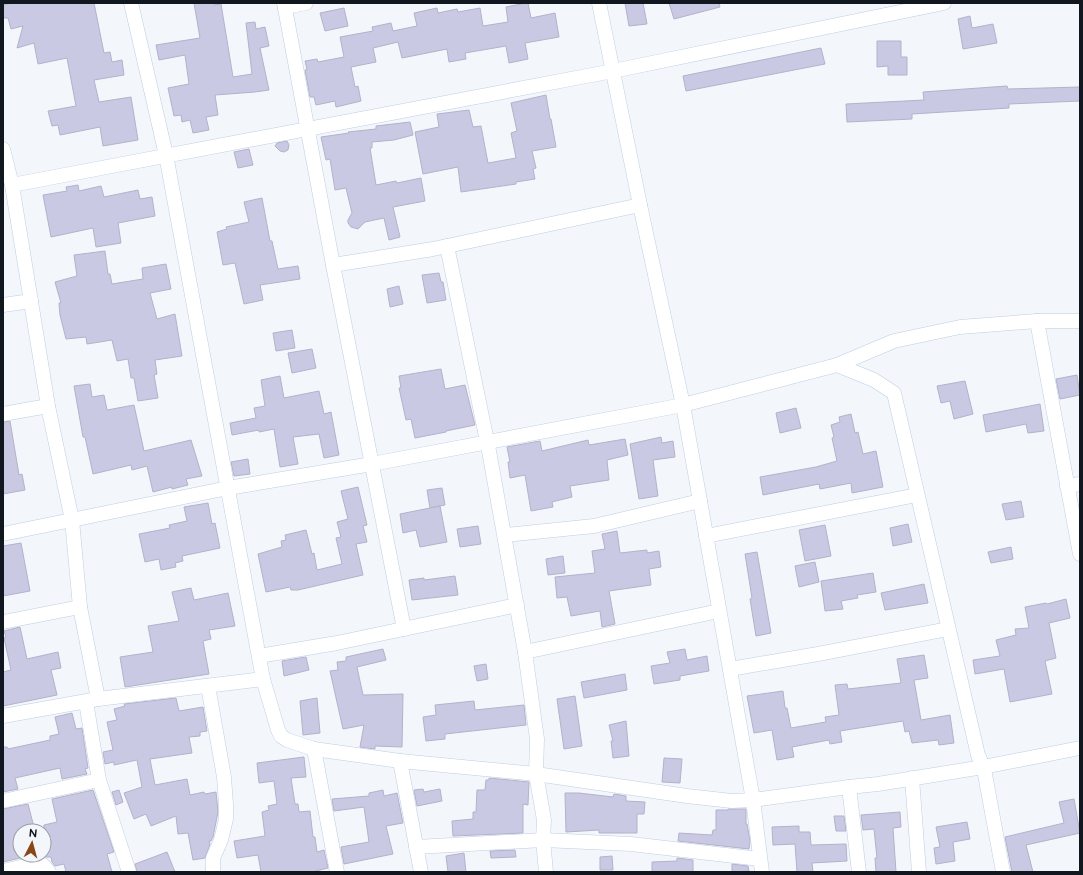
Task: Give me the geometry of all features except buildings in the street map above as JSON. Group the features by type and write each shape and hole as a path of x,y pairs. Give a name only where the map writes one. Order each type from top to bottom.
{"street":[{"path":"131,3 166,155 263,678 276,724 281,736 287,740 314,749 400,761 536,774 732,801 753,800 878,784 982,767 1080,748"},
{"path":"306,3 285,5 333,265 404,629"},
{"path":"416,847 543,840 631,844 761,866 753,800 683,405 640,205 600,3"},
{"path":"12,185 613,71 944,3"},
{"path":"3,149 12,185 48,406 72,520 80,607 92,700 99,780 130,872"},
{"path":"333,265 447,246 640,205"},
{"path":"447,246 505,534 525,652 537,739 536,774 544,820 543,840 546,872"},
{"path":"3,306 31,301"},
{"path":"1037,320 1074,485 1080,554"},
{"path":"3,534 228,488 372,464 683,405 837,365 894,341 960,327 1037,320 1080,321"},
{"path":"837,365 874,380 894,393 978,755 984,769 1003,872"},
{"path":"3,414 48,406"},
{"path":"706,536 917,495"},
{"path":"505,534 594,526 700,501"},
{"path":"259,656 337,643 517,605"},
{"path":"3,622 80,607"},
{"path":"525,652 719,611"},
{"path":"730,668 818,654 948,629"},
{"path":"3,716 92,700 263,678"},
{"path":"208,686 224,777 226,804 226,819 221,840 213,858 213,872"},
{"path":"314,749 337,872"},
{"path":"400,761 421,872"},
{"path":"912,778 919,872"},
{"path":"3,801 99,780"},
{"path":"849,787 859,872"},
{"path":"3,871 34,864 43,865 49,872"}]}
